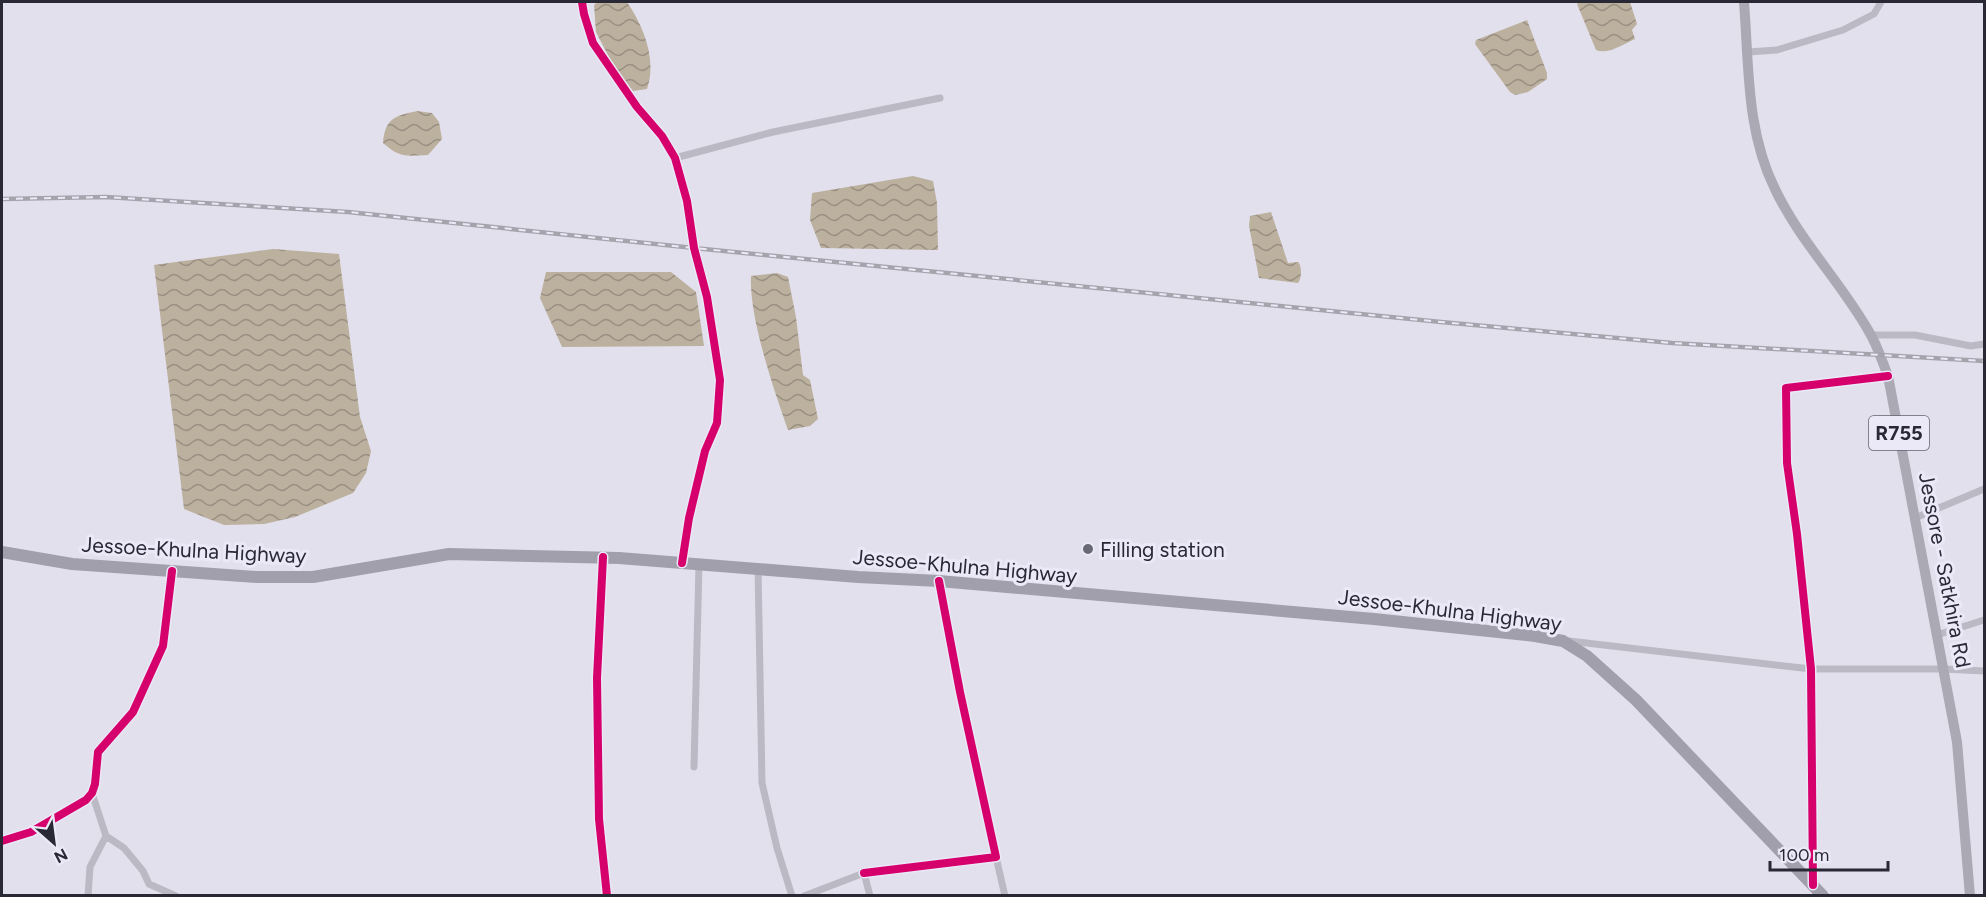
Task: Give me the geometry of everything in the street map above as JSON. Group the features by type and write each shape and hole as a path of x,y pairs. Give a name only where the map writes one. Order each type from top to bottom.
{"highway":[{"name":"Jessoe-Khulna Highway","path":"2,552 72,564 257,577 313,577 449,554 603,558 939,581 1374,619 1563,641 1587,656 1636,700 1823,896"}],"main road":[{"name":"Jessore - Satkhira Rd","path":"1744,2 1753,120 1761,154 1774,189 1796,227 1847,296 1871,335 1888,376 1957,741 1970,896"}],"street":[{"path":"582,2 593,43 637,107 662,136 675,158 687,201 694,248 707,297 720,380 717,423 705,451 689,518 682,563"},
{"path":"1748,52 1777,51 1843,30 1874,14 1881,2"},
{"path":"675,158 773,132 940,98"},
{"path":"1871,335 1915,335 1971,346 1984,344"},
{"path":"1813,885 1811,669 1787,464 1786,388 1888,376"},
{"path":"1915,518 1984,489"},
{"path":"603,558 597,689 599,819 607,896"},
{"path":"694,767 699,564"},
{"path":"758,568 762,783 777,848 792,896"},
{"path":"2,841 31,831 86,800 92,793 98,752 133,712 163,646 172,571"},
{"path":"939,581 960,692 1005,896"},
{"path":"1937,635 1984,620"},
{"path":"1563,641 1811,669 1984,671"},
{"path":"92,793 106,836 124,848 143,871 149,884 176,896"},
{"path":"88,896 90,867 106,836"},
{"path":"804,896 864,873 996,857"},
{"path":"864,873 870,896"}],"water":[{"path":"597,2 627,2 639,22 650,55 650,78 647,89 633,91 615,69 596,32 594,5"},
{"path":"1579,2 1630,2 1637,24 1632,30 1635,39 1610,50 1596,50 1577,4"},
{"path":"1527,20 1547,73 1547,79 1528,92 1515,95 1510,92 1475,44 1476,40"},
{"path":"417,111 432,113 439,122 442,139 428,155 404,155 383,143 386,128 392,119"},
{"path":"913,176 933,181 937,203 938,250 821,248 810,220 812,193"},
{"path":"1271,212 1288,263 1298,262 1300,266 1301,275 1298,283 1259,278 1249,226 1250,216"},
{"path":"273,249 339,254 360,417 371,451 366,473 353,493 295,517 264,524 224,525 184,509 154,265"},
{"path":"546,272 671,272 696,292 704,346 562,347 540,298"},
{"path":"777,273 788,277 796,317 803,375 810,380 818,419 810,426 788,430 758,333 751,293 751,276"}],"railway":[{"path":"2,199 106,197 348,212 1441,322 1672,343 1984,361"}],"cycle path":[{"path":"582,2 593,43 637,107 662,136 675,158 687,201 694,248 707,297 720,380 717,423 705,451 689,518 682,563"},
{"path":"1813,885 1811,669 1787,463 1786,388 1888,376"},
{"path":"603,557 597,678 599,819 607,896"},
{"path":"2,841 31,832 86,800 92,793 98,752 133,712 163,646 172,571"},
{"path":"864,873 996,857 960,692 939,581"}],"place":[{"name":"Filling station","path":"1088,549"}]}
